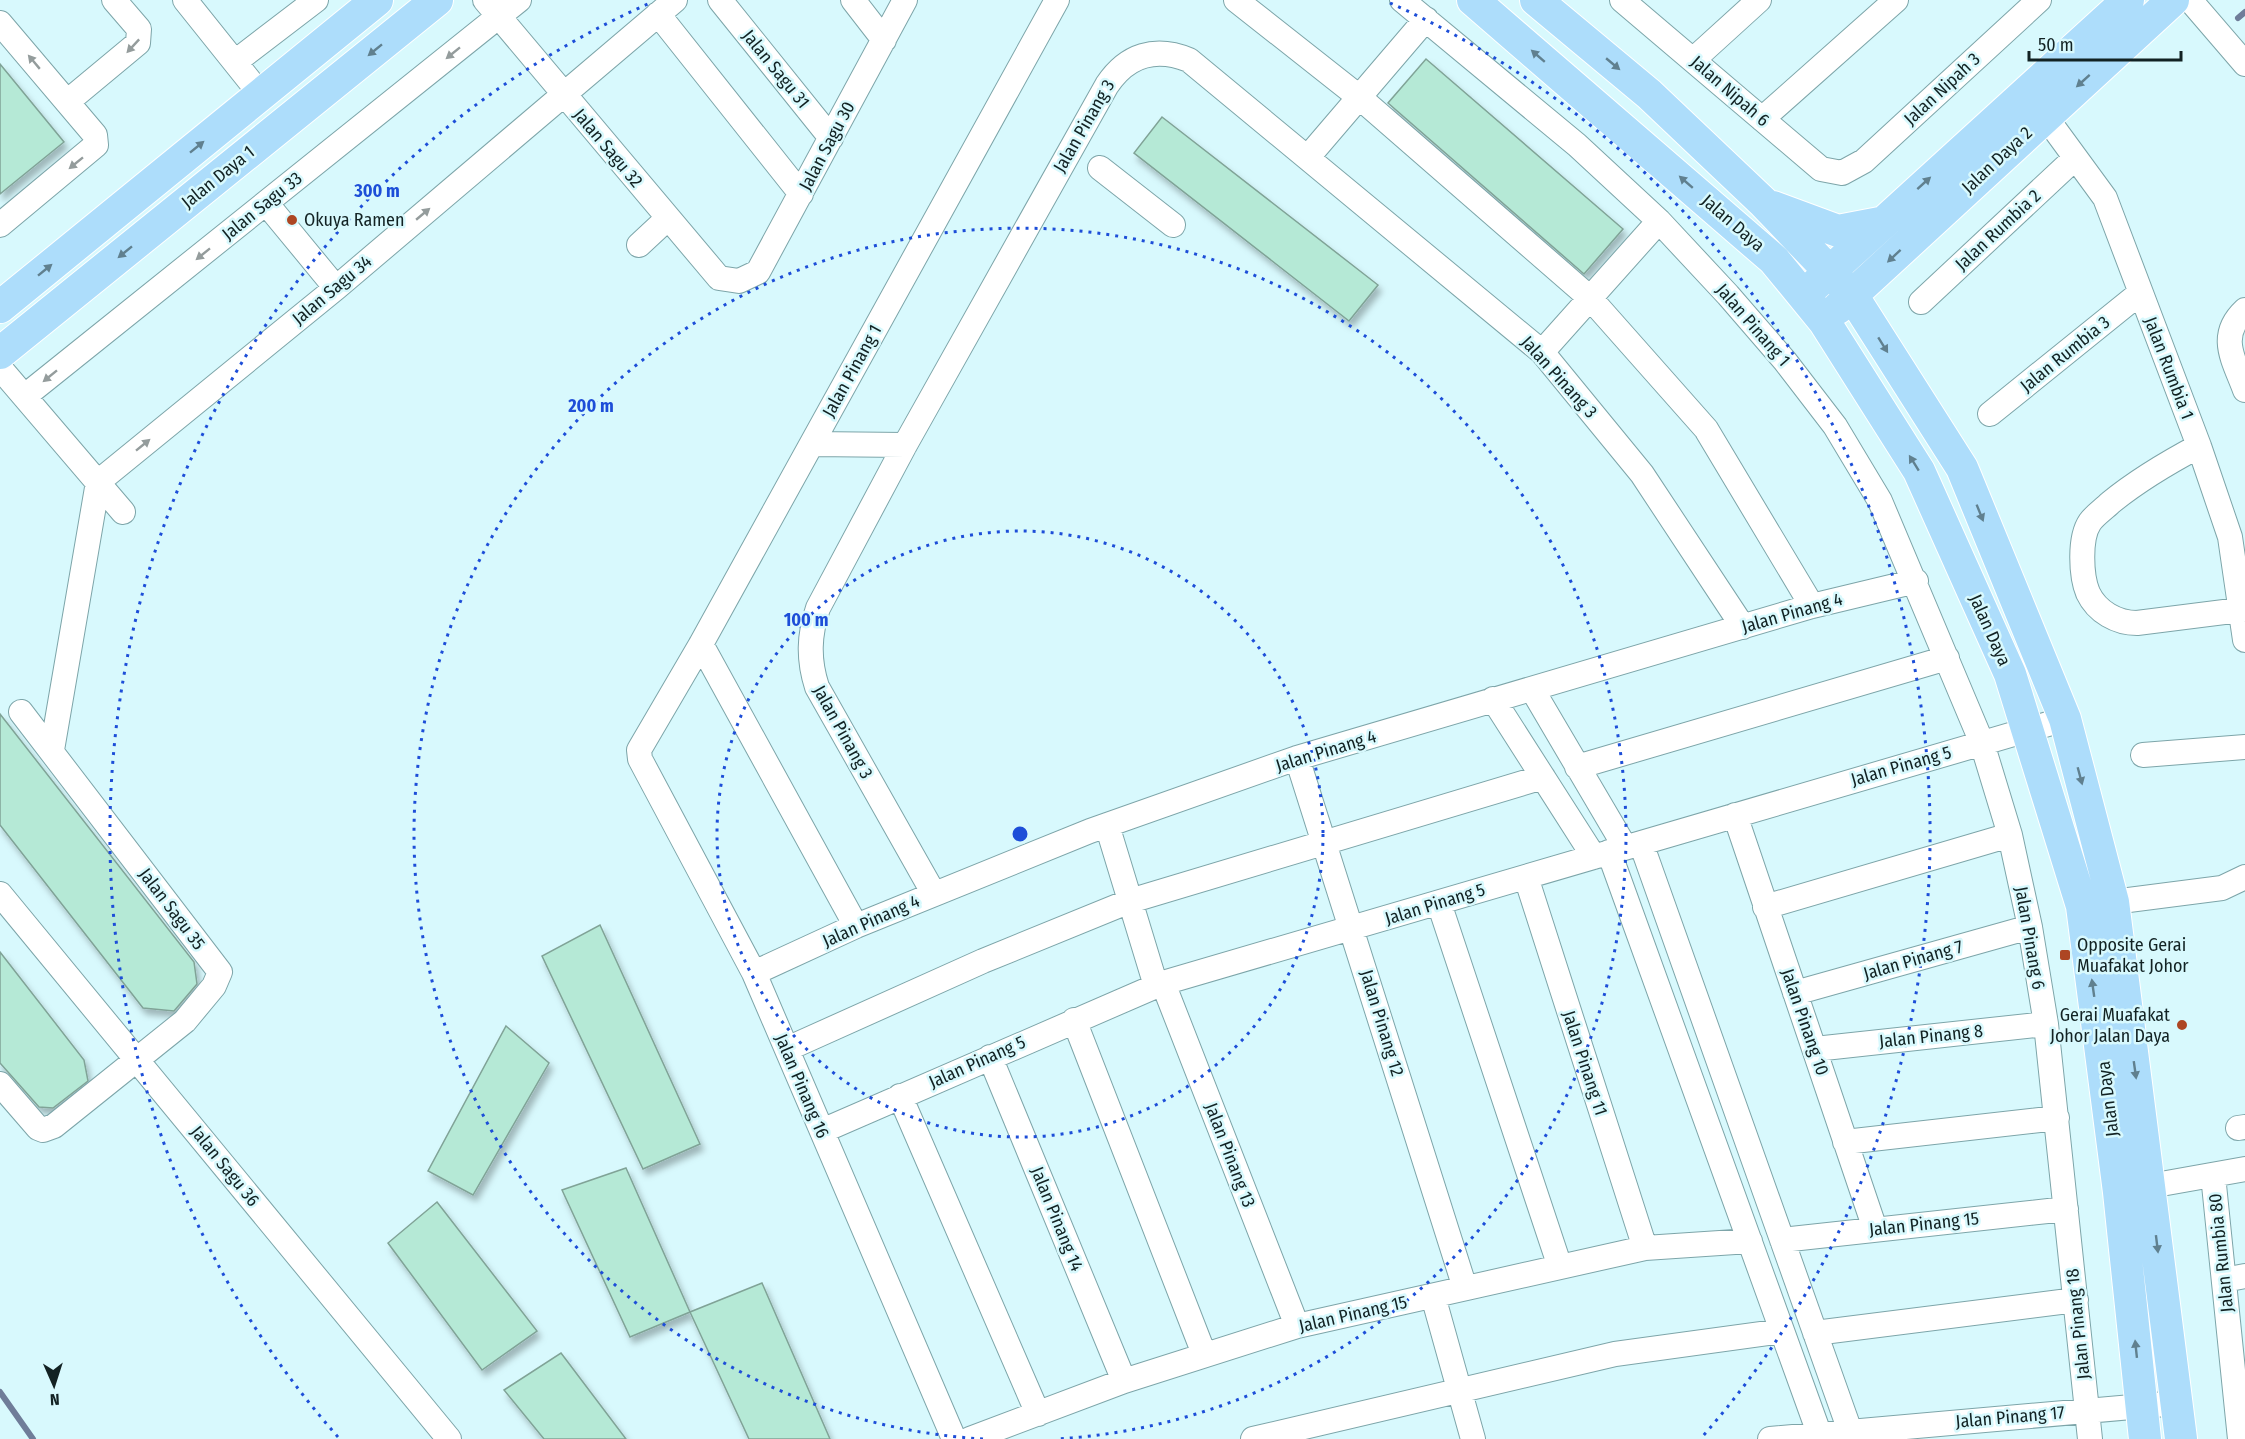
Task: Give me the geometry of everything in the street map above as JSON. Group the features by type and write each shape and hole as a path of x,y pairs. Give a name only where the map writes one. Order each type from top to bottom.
{"main road":[{"name":"Jalan Daya 1","path":"0,353 437,0"},
{"name":"Jalan Daya","path":"1473,0 1774,260 1824,321 1919,471 2010,674 2029,729 2082,906 2119,1192 2145,1439"},
{"name":"Jalan Daya","path":"1536,0 1649,94 1764,204 1852,295 1962,468 2065,719 2113,902 2181,1439"},
{"name":"Jalan Daya 2","path":"1803,296 1880,223 2128,0"},
{"name":"Jalan Daya 2","path":"1824,321 2173,0"},
{"name":"Jalan Daya 1","path":"6,297 261,95 364,4"},
{"path":"1764,204 1838,231 1880,223"}],"street":[{"path":"67,102 138,43 141,36 139,29 114,0"},
{"path":"185,0 261,95"},
{"path":"235,62 316,0"},
{"name":"Jalan Sagu 33","path":"25,396 266,203 492,8 519,0"},
{"name":"Jalan Sagu 31","path":"720,0 831,138"},
{"path":"853,0 884,40"},
{"name":"Jalan Sagu 30","path":"738,281 758,272 905,0"},
{"name":"Jalan Pinang 1","path":"644,741 701,644 1057,0"},
{"path":"1236,0 1359,98 1590,298 1706,429 1812,606"},
{"name":"Jalan Pinang 1","path":"1402,0 1577,145 1659,221 1728,295 1835,426 1880,501 1916,581 1982,743"},
{"name":"Jalan Nipah 6","path":"1622,0 1821,169 1842,173"},
{"path":"1693,60 1759,0"},
{"path":"1762,119 1896,0"},
{"name":"Jalan Nipah 3","path":"1842,173 1864,161 2038,0"},
{"path":"2190,0 2245,64"},
{"path":"666,7 801,194"},
{"name":"Jalan Sagu 34","path":"98,482 336,288 666,7"},
{"name":"Jalan Sagu 32","path":"492,8 719,278 738,281"},
{"path":"1308,157 1426,20"},
{"path":"0,23 95,135 96,145 0,225"},
{"name":"Jalan Pinang 3","path":"934,894 817,687 811,669 812,628 818,608 905,445 1107,85 1116,71 1132,59 1160,52 1189,60 1542,352 1642,474 1743,627"},
{"name":"Jalan Rumbia 1","path":"2045,116 2104,198 2199,446 2230,537 2245,640"},
{"name":"Jalan Rumbia 2","path":"1921,302 2074,159"},
{"path":"1101,168 1173,225"},
{"path":"266,203 336,288"},
{"path":"639,245 668,218"},
{"path":"1542,352 1659,221"},
{"name":"Jalan Rumbia 3","path":"1990,414 2140,293"},
{"path":"2245,310 2233,321 2229,335 2231,351 2245,390"},
{"path":"0,368 123,512"},
{"path":"812,444 905,445"},
{"path":"2199,446 2133,484 2091,520 2087,528 2083,552 2083,578 2096,606 2123,622 2137,623 2240,610"},
{"path":"52,750 98,482"},
{"name":"Jalan Pinang 4","path":"754,973 856,926 1107,825 1297,758 1812,606 1916,581"},
{"path":"701,644 856,926"},
{"path":"1578,766 1947,658"},
{"path":"1532,689 1578,766 1617,850 1782,1240 1850,1431"},
{"path":"1492,699 1543,777 1617,850 1750,1241 1819,1433"},
{"name":"Jalan Sagu 35","path":"21,712 220,972 214,986 185,1021 137,1058"},
{"name":"Jalan Pinang 5","path":"822,1131 1159,984 2065,719"},
{"name":"Jalan Pinang 16","path":"644,741 639,750 640,759 754,973 954,1439"},
{"name":"Jalan Pinang 6","path":"1982,743 2010,835 2030,927 2046,1024 2066,1209"},
{"path":"2143,755 2245,747"},
{"name":"Jalan Pinang 12","path":"1297,758 1353,928 1465,1288"},
{"path":"786,1049 983,960 1130,901 1543,777"},
{"name":"Jalan Pinang 10","path":"1736,815 1875,1229"},
{"name":"Jalan Pinang 13","path":"1107,825 1159,984 1297,1326"},
{"path":"1765,907 2010,835"},
{"name":"Jalan Pinang 11","path":"1526,877 1645,1248"},
{"path":"2113,902 2222,888 2245,877"},
{"name":"Jalan Sagu 36","path":"0,894 448,1439"},
{"path":"1439,903 1560,1267"},
{"name":"Jalan Pinang 7","path":"1796,993 2030,927"},
{"path":"1074,1020 1204,1354"},
{"name":"Jalan Pinang 8","path":"1815,1048 2046,1024"},
{"name":"Jalan Pinang 14","path":"990,1056 1124,1381"},
{"path":"0,1084 33,1124 38,1128 49,1129 137,1058"},
{"path":"900,1096 1038,1414"},
{"path":"1845,1142 2057,1118"},
{"path":"2119,1192 2245,1169"},
{"name":"Jalan Rumbia 80","path":"2213,1175 2234,1278 2240,1439"},
{"name":"Jalan Pinang 15","path":"1782,1240 2066,1209"},
{"name":"Jalan Pinang 18","path":"2066,1209 2090,1439"},
{"name":"Jalan Pinang 15","path":"970,1439 1124,1381 1297,1326 1645,1248 1750,1241"},
{"path":"1432,1296 1473,1439"},
{"path":"1815,1333 2076,1300"},
{"path":"1253,1439 1615,1354 1782,1331"},
{"name":"Jalan Pinang 17","path":"1770,1439 2177,1403"}],"building":[{"path":"1426,59 1623,229 1584,274 1388,103"},
{"path":"0,64 64,142 0,194"},
{"path":"1162,117 1378,285 1349,321 1134,153"},
{"path":"0,714 194,962 197,984 174,1011 143,1008 0,825"},
{"path":"600,925 700,1144 643,1169 542,956"},
{"path":"0,952 84,1060 88,1081 53,1108 39,1107 0,1063"},
{"path":"506,1026 549,1063 473,1195 428,1171"},
{"path":"626,1168 690,1312 630,1337 562,1190"},
{"path":"437,1202 537,1331 482,1370 388,1243"},
{"path":"762,1283 830,1439 749,1439 690,1312"},
{"path":"561,1353 626,1439 544,1439 504,1390"}],"waterway":[{"path":"2238,18 2245,12"},
{"path":"0,1392 33,1439"}],"place":[{"name":"Okuya Ramen","path":"292,220"},
{"name":"Opposite Gerai Muafakat Johor","path":"2065,955"},
{"name":"Gerai Muafakat Johor Jalan Daya","path":"2182,1025"}]}
